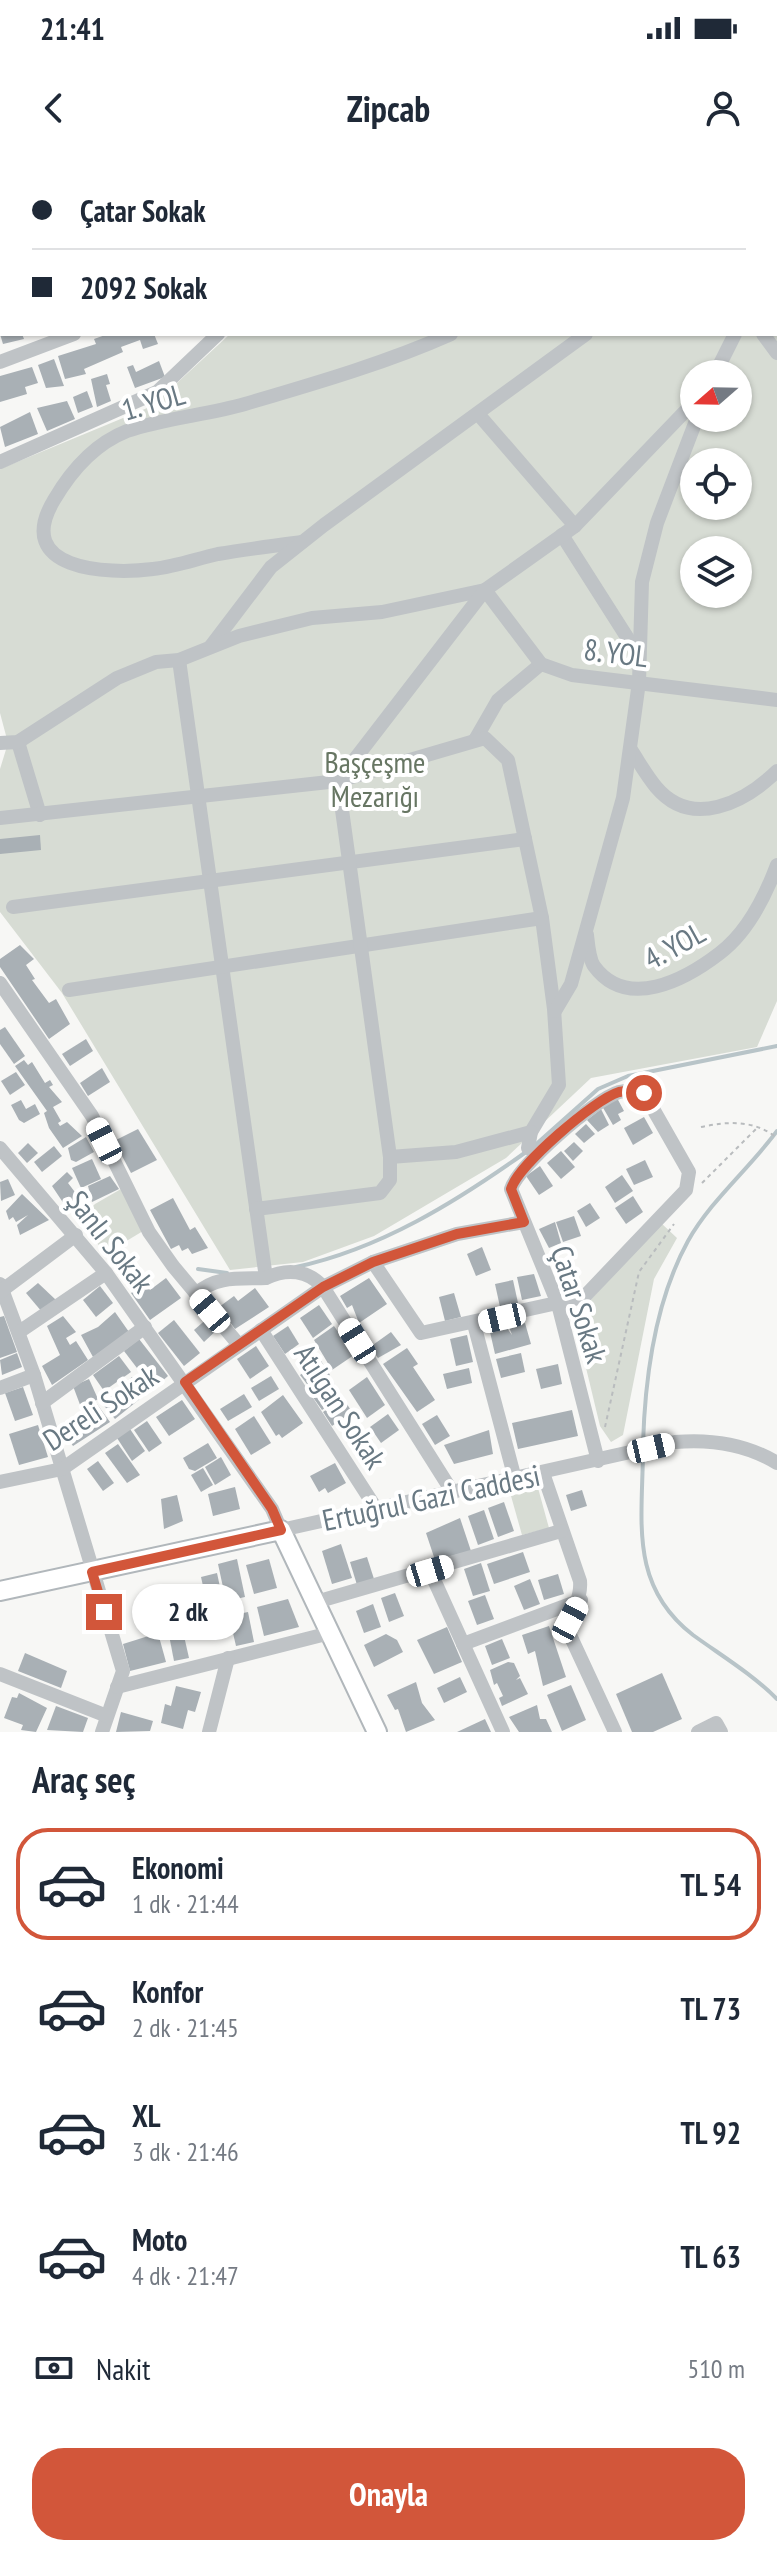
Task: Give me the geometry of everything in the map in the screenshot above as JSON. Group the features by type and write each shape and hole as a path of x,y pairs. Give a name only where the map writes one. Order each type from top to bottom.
{"main road":[{"name":"Ertuğrul Gazi Caddesi","path":"0,1591 281,1530"},
{"path":"281,1530 377,1732"}],"street":[{"path":"0,362 69,336"},
{"path":"0,462 157,392 216,336"},
{"name":"1. YOL","path":"302,542 220,554 153,569 106,571 71,565 48,550 41,530 49,507 70,472 93,451 126,432 245,404 445,336"},
{"path":"209,648 271,567 583,336"},
{"path":"722,360 734,336"},
{"path":"764,336 777,353"},
{"path":"479,415 575,526"},
{"path":"256,1209 380,1193 390,1180 390,1157 363,944 338,781 485,590 575,526 680,417"},
{"path":"555,1011 571,984 623,798 639,682 642,582 657,523 692,432"},
{"path":"562,535 640,658"},
{"path":"0,743 18,742 117,678 156,662 179,660 239,636 312,618 382,612 485,590"},
{"name":"8. YOL","path":"485,590 541,664 572,675 777,700"},
{"path":"179,660 265,1272"},
{"path":"475,740 498,700 541,664"},
{"path":"0,818 338,781 485,738 508,760 542,918 555,1011 559,1085 531,1132 528,1148"},
{"path":"18,742 40,815"},
{"path":"631,750 657,789 678,804 706,810 732,804 757,790 777,771"},
{"path":"13,907 525,839"},
{"name":"4. YOL","path":"586,931 592,964 618,986 646,991 722,952 761,906 777,865"},
{"path":"69,990 222,964 542,918"},
{"path":"0,983 92,1116 149,1232 239,1345"},
{"name":"Çatar Sokak","path":"558,1304 584,1297 686,1190 689,1172 644,1093 618,1092 592,1107 519,1173 511,1189 558,1304 598,1461"},
{"path":"390,1157 456,1152 531,1132"},
{"name":"Şanlı Sokak","path":"0,1148 106,1273 272,1509 281,1530"},
{"name":"Dereli Sokak","path":"0,1482 62,1469 323,1287 373,1262 457,1234 524,1222"},
{"path":"76,1235 1,1289 34,1375 123,1671 102,1732"},
{"path":"373,1262 421,1333 558,1304"},
{"path":"196,1294 207,1283 224,1279 265,1272 312,1274 453,1493"},
{"path":"19,1332 106,1273"},
{"path":"474,1324 515,1479"},
{"path":"42,1403 145,1327"},
{"name":"Atılgan Sokak","path":"261,1330 377,1510"},
{"path":"0,1388 34,1375"},
{"name":"Ertuğrul Gazi Caddesi","path":"281,1530 675,1442 700,1440 744,1448 777,1463"},
{"path":"543,1473 580,1581 581,1600 570,1620 569,1633 615,1732"},
{"path":"316,1602 561,1531"},
{"path":"430,1571 503,1732"},
{"path":"463,1644 581,1600"},
{"path":"117,1687 330,1633"},
{"path":"209,1732 228,1658"},
{"path":"0,1674 107,1716"},
{"path":"698,1732 719,1728"}],"path":[{"path":"701,1127 721,1123 765,1128 777,1138"},
{"path":"604,1432 639,1272"}],"green space":[{"name":"Başçeşme Mezarığı","path":"228,336 777,336 777,1001 757,1047 591,1078 506,1158 374,1236 303,1262 230,1270 62,993 0,912 0,769 8,743 0,713 0,469 152,406"},
{"path":"121,1189 143,1231 105,1254 80,1219 95,1204"},
{"path":"661,1223 677,1238 654,1279 623,1435 611,1442 600,1426 574,1318"},
{"path":"538,1488 549,1528 522,1535 511,1496"}],"building":[{"path":"1,336 23,336 24,339 3,344"},
{"path":"102,336 155,336 158,344 143,349 140,340 121,347 123,352 84,369 86,374 65,379 58,356 96,344 94,339"},
{"path":"54,359 64,386 46,388 38,365"},
{"path":"159,361 165,377 135,388 127,367 133,365 136,372"},
{"path":"32,367 38,383 25,387 27,394 0,402 0,376"},
{"path":"107,374 110,384 106,385 111,401 97,407 91,379"},
{"path":"87,391 93,407 78,413 73,397"},
{"path":"67,401 75,419 47,431 37,408"},
{"path":"30,412 38,434 5,447 0,427"},
{"path":"40,835 41,850 0,854 0,839"},
{"path":"20,945 34,959 26,965 35,979 32,980 49,1003 56,999 70,1024 49,1039 0,967 0,959"},
{"path":"5,1027 25,1056 14,1064 0,1044 0,1030"},
{"path":"86,1039 93,1051 70,1066 62,1054"},
{"path":"24,1060 28,1065 32,1062 45,1083 50,1080 53,1085 49,1087 62,1102 53,1107 61,1121 58,1123 60,1126 67,1122 82,1136 63,1148 49,1128 44,1113 47,1111 15,1066"},
{"path":"102,1068 110,1082 88,1096 80,1083"},
{"path":"16,1072 25,1085 10,1095 1,1081"},
{"path":"617,1098 624,1111 618,1114 621,1120 613,1125 602,1106"},
{"path":"21,1100 26,1109 35,1104 40,1114 24,1123 19,1120 11,1105"},
{"path":"601,1109 609,1125 598,1132 587,1120"},
{"path":"644,1117 653,1133 633,1145 624,1128"},
{"path":"586,1124 595,1134 584,1143 575,1134"},
{"path":"138,1129 157,1160 131,1173 114,1141"},
{"path":"86,1137 94,1152 76,1162 71,1160 68,1148"},
{"path":"574,1142 583,1151 573,1161 564,1151"},
{"path":"28,1143 38,1153 27,1163 18,1153"},
{"path":"54,1146 62,1156 42,1172 34,1162"},
{"path":"561,1151 575,1167 561,1179 547,1163"},
{"path":"92,1159 101,1179 81,1188 72,1168"},
{"path":"645,1160 653,1177 634,1185 626,1169"},
{"path":"540,1166 553,1186 539,1195 526,1176"},
{"path":"67,1172 73,1178 68,1183 81,1200 68,1210 52,1186"},
{"path":"622,1175 633,1191 615,1203 605,1187"},
{"path":"110,1176 119,1189 92,1202 88,1186"},
{"path":"8,1179 15,1195 1,1201 0,1182"},
{"path":"22,1194 49,1220 20,1235 17,1225 28,1215 16,1222 13,1217 9,1220 6,1211"},
{"path":"633,1196 643,1212 626,1224 615,1208"},
{"path":"173,1198 190,1230 195,1227 208,1248 192,1254 188,1248 182,1251 179,1245 171,1249 150,1210"},
{"path":"590,1203 600,1218 586,1227 577,1211"},
{"path":"574,1216 581,1236 563,1242 556,1222"},
{"path":"555,1222 561,1243 549,1248 539,1229"},
{"path":"482,1247 491,1270 476,1276 467,1254"},
{"path":"570,1258 579,1279 563,1287 553,1266"},
{"path":"534,1274 541,1296 522,1300 517,1277"},
{"path":"166,1278 181,1298 150,1320 131,1293 145,1282 150,1290"},
{"path":"369,1278 387,1304 359,1323 352,1305 347,1308 340,1296"},
{"path":"513,1280 518,1303 500,1307 495,1284"},
{"path":"38,1283 56,1300 42,1312 26,1293"},
{"path":"100,1286 113,1303 96,1317 83,1300"},
{"path":"255,1288 269,1307 235,1329 219,1307 234,1296 238,1301"},
{"path":"454,1293 461,1317 445,1321 439,1297"},
{"path":"319,1305 332,1324 313,1338 300,1318"},
{"path":"115,1312 129,1332 93,1357 81,1335 98,1327"},
{"path":"4,1316 17,1352 0,1358 0,1317"},
{"path":"63,1316 76,1332 66,1338 70,1345 76,1341 88,1360 52,1385 42,1366 60,1355 47,1326"},
{"path":"209,1317 219,1328 204,1342 194,1330"},
{"path":"174,1320 200,1353 184,1366 158,1333"},
{"path":"525,1323 531,1344 495,1354 490,1332 507,1328 512,1335 509,1327"},
{"path":"288,1326 299,1344 285,1354 273,1336"},
{"path":"334,1326 354,1355 332,1370 314,1340"},
{"path":"391,1332 401,1345 378,1358 370,1347"},
{"path":"467,1335 473,1362 456,1366 450,1339"},
{"path":"139,1339 168,1376 153,1389 124,1351"},
{"path":"256,1346 269,1366 250,1379 237,1359"},
{"path":"407,1348 418,1364 413,1367 435,1400 417,1412 383,1364"},
{"path":"17,1353 22,1367 2,1375 0,1360"},
{"path":"521,1353 525,1372 501,1378 496,1359"},
{"path":"119,1356 131,1372 104,1391 93,1375"},
{"path":"321,1361 330,1375 310,1388 300,1375"},
{"path":"558,1364 562,1384 541,1389 536,1369"},
{"path":"469,1368 472,1383 447,1389 443,1374"},
{"path":"271,1376 279,1389 259,1401 251,1388"},
{"path":"132,1377 146,1394 115,1419 101,1402"},
{"path":"367,1377 385,1405 367,1418 349,1390"},
{"path":"89,1379 98,1399 82,1410 73,1386"},
{"path":"333,1382 342,1396 322,1410 312,1396"},
{"path":"23,1387 33,1415 15,1421 5,1393"},
{"path":"244,1394 252,1407 228,1421 220,1409"},
{"path":"283,1395 303,1423 282,1438 279,1434 276,1436 261,1412"},
{"path":"343,1398 352,1412 332,1426 323,1412"},
{"path":"182,1400 195,1419 169,1436 156,1417"},
{"path":"97,1404 110,1422 73,1446 65,1434 68,1432 65,1427 83,1419 80,1416"},
{"path":"572,1410 578,1436 518,1449 512,1423"},
{"path":"388,1414 399,1430 381,1443 370,1427"},
{"path":"437,1415 450,1436 435,1445 422,1424"},
{"path":"254,1416 271,1443 251,1455 235,1429"},
{"path":"147,1421 162,1443 149,1452 134,1430"},
{"path":"38,1425 48,1457 19,1465 9,1434"},
{"path":"130,1429 145,1451 132,1461 117,1438"},
{"path":"489,1430 493,1454 454,1464 444,1445"},
{"path":"208,1443 217,1458 195,1471 189,1469 183,1458"},
{"path":"118,1444 140,1475 127,1483 105,1453"},
{"path":"221,1457 231,1475 215,1485 205,1467"},
{"path":"98,1461 114,1483 103,1491 87,1469"},
{"path":"335,1463 346,1483 328,1493 325,1488 319,1492 310,1476"},
{"path":"203,1468 213,1485 201,1492 191,1475"},
{"path":"235,1487 240,1509 213,1516 208,1494"},
{"path":"582,1490 587,1506 571,1511 566,1495"},
{"path":"177,1495 183,1521 164,1529 161,1499"},
{"path":"504,1502 514,1531 498,1537 488,1508"},
{"path":"484,1510 494,1539 478,1545 468,1516"},
{"path":"460,1518 471,1551 435,1560 426,1533"},
{"path":"341,1544 352,1578 332,1584 322,1551"},
{"path":"523,1552 530,1572 494,1584 487,1564"},
{"path":"367,1557 374,1579 357,1585 350,1562"},
{"path":"237,1559 245,1597 226,1601 218,1564"},
{"path":"269,1559 277,1588 254,1594 246,1565"},
{"path":"481,1563 490,1591 473,1596 464,1569"},
{"path":"217,1573 223,1601 207,1604 201,1577"},
{"path":"558,1574 564,1594 544,1600 538,1580"},
{"path":"530,1579 540,1604 524,1610 514,1586"},
{"path":"395,1593 404,1616 389,1622 381,1598"},
{"path":"485,1595 494,1619 477,1625 468,1601"},
{"path":"288,1599 299,1627 264,1636 257,1607"},
{"path":"373,1604 381,1627 364,1633 356,1611"},
{"path":"248,1612 254,1642 236,1646 229,1616"},
{"path":"549,1626 566,1677 543,1686 535,1651 528,1654 522,1635"},
{"path":"182,1627 189,1658 174,1661 168,1630"},
{"path":"447,1627 462,1662 434,1674 417,1640"},
{"path":"158,1633 166,1662 130,1671 123,1644"},
{"path":"386,1634 397,1640 403,1652 374,1667 364,1645"},
{"path":"502,1639 510,1658 492,1665 485,1646"},
{"path":"25,1653 67,1671 61,1688 18,1671"},
{"path":"508,1662 514,1663 520,1676 516,1680 520,1678 528,1694 502,1706 499,1698 503,1696 497,1683 494,1685 490,1670"},
{"path":"662,1673 682,1719 653,1732 632,1732 616,1694"},
{"path":"460,1677 467,1692 444,1703 437,1688"},
{"path":"416,1682 422,1703 435,1720 406,1732 398,1709 395,1710 387,1695"},
{"path":"571,1685 586,1720 562,1731 547,1695"},
{"path":"176,1686 201,1692 195,1712 188,1710 183,1729 161,1723 165,1704 171,1706"},
{"path":"19,1693 47,1708 36,1732 21,1730 23,1725 4,1718 12,1697 17,1698"},
{"path":"537,1705 540,1719 546,1719 552,1732 519,1732 509,1717"},
{"path":"56,1706 88,1718 83,1732 47,1730"},
{"path":"121,1712 153,1721 150,1731 116,1732"},
{"path":"485,1719 491,1732 457,1732"}],"waterway":[{"path":"533,1147 598,1089 628,1076 777,1046"},
{"path":"643,1444 649,1366 667,1288 677,1264 697,1226 777,1131"},
{"path":"296,1267 358,1248 416,1222 526,1152"},
{"path":"198,1269 227,1273"},
{"path":"643,1453 644,1552 658,1596 693,1635 747,1673 777,1699"}],"route":[{"path":"104,1612 92,1572 281,1530 272,1509 185,1382 323,1287 373,1262 457,1234 524,1222 511,1189 519,1173 592,1107 618,1092 632,1090 644,1093"}]}
